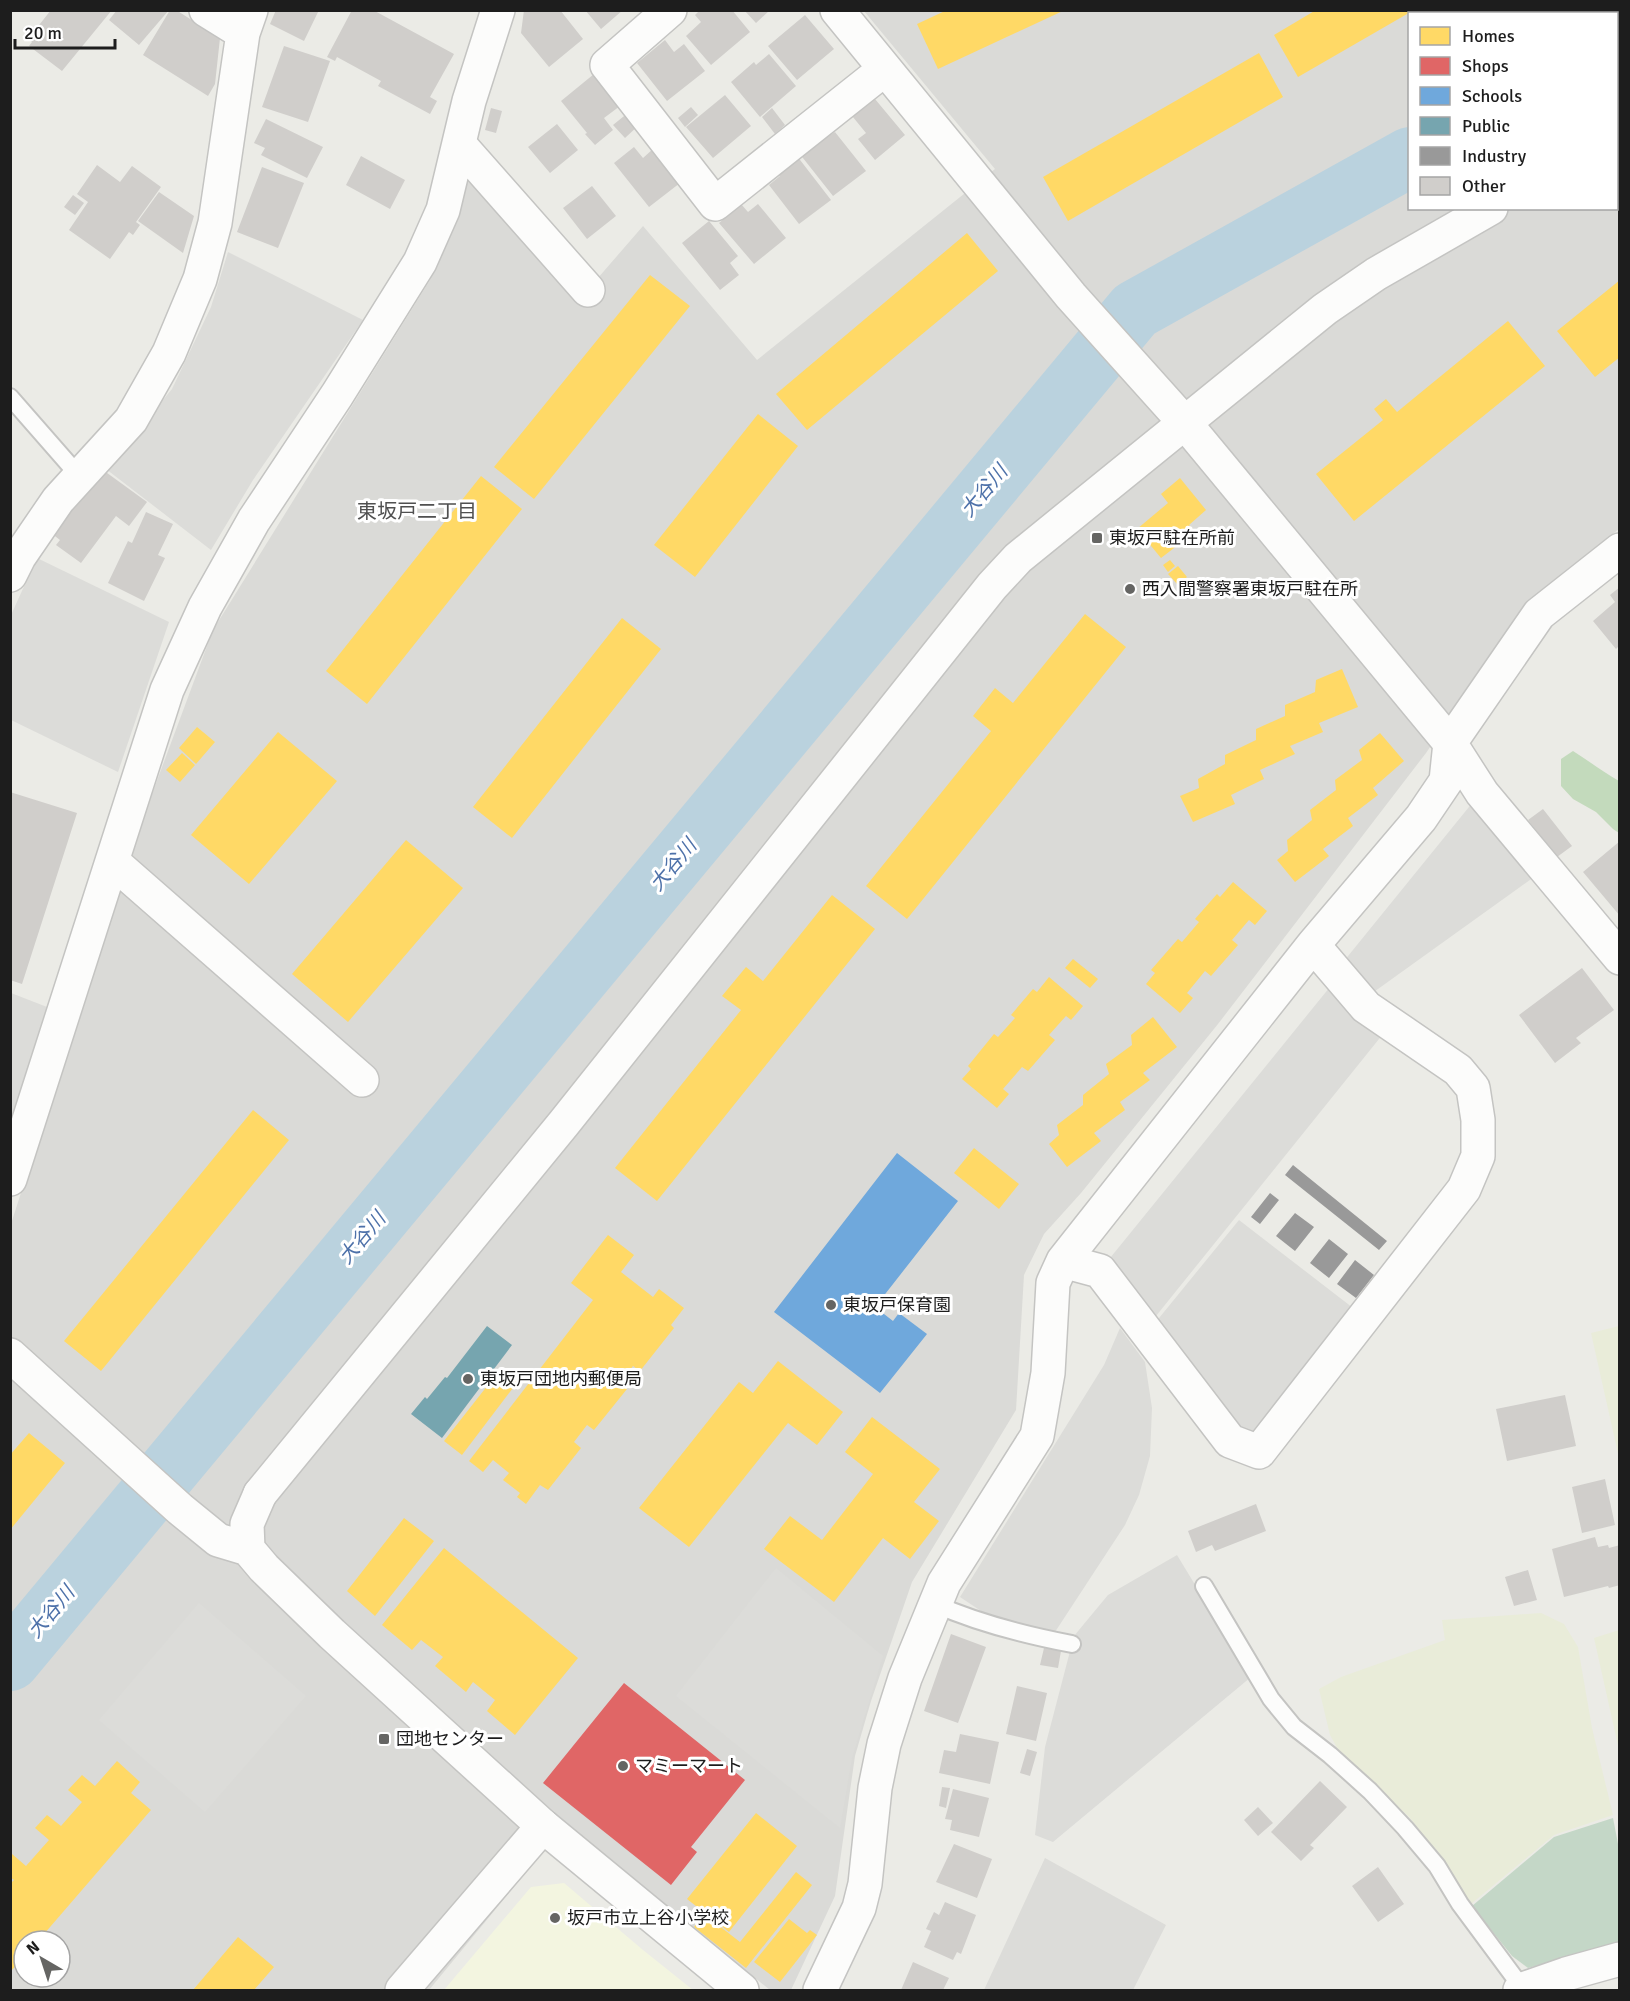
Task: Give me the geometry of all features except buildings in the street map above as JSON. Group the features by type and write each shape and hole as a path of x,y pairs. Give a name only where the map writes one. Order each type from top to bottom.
{"street":[{"path":"10,574 58,500 132,420 169,353 200,279 215,223 247,22 206,10"},
{"path":"10,1179 167,690 205,607 254,520 337,395 420,262 443,210 469,101 498,10"},
{"path":"670,10 607,65 715,204 885,69"},
{"path":"837,10 1071,296 1185,423 1450,743 1482,793 1620,958"},
{"path":"459,144 588,290"},
{"path":"248,1549 247,1524 260,1494 572,1113 992,586 1018,558 1325,309 1376,274 1488,210"},
{"path":"820,1990 859,1908 865,1884 875,1788 884,1744 905,1678 944,1583 1037,1436 1048,1373 1053,1283 1063,1261 1313,945 1421,818 1446,781 1450,743 1539,614 1620,550"},
{"path":"112,861 362,1080"},
{"path":"1063,1261 1100,1271 1230,1440 1259,1452 1464,1189 1478,1156 1478,1120 1473,1088 1458,1070 1366,1007 1313,945"},
{"path":"10,1355 180,1509 218,1540 248,1549 264,1569 332,1634 543,1826 742,1990"},
{"path":"402,1990 543,1826"},
{"path":"1522,1990 1620,1959"}],"lane":[{"path":"10,397 80,477"},
{"path":"1204,1586 1272,1699 1294,1727 1370,1791 1405,1828 1437,1866 1460,1904 1522,1990"},
{"path":"935,1604 967,1618 1024,1635 1072,1644"}],"shaded area":[{"path":"864,11 1619,11 1619,529 1533,597 1426,753 1218,1024 1081,1193 1044,1234 1024,1275 1016,1410 912,1582 871,1701 855,1756 835,1896 791,1990 770,1990 565,1825 429,1990 11,1990 11,1224 129,856 213,630 430,280 467,177 578,301 643,226 757,360 995,169"},
{"path":"228,252 363,320 253,480 211,550 106,469 172,389 211,307"},
{"path":"37,558 169,622 118,772 11,720 11,615"},
{"path":"1473,802 1534,877 1371,994 1344,961"},
{"path":"1334,982 1383,1034 1152,1321 1106,1263"},
{"path":"11,993 47,1007 11,1124"},
{"path":"1239,1220 1357,1311 1261,1436 1235,1429 1155,1323"},
{"path":"1620,1326 1619,1458 1591,1333"},
{"path":"1120,1328 1145,1362 1152,1408 1150,1456 1139,1495 1125,1525 1055,1632 1021,1627 987,1615 960,1597 1104,1365"},
{"path":"1177,1555 1251,1677 1053,1842 1035,1835 1045,1747 1074,1636 1108,1595"},
{"path":"776,1568 883,1656 852,1758 840,1828 676,1696"},
{"path":"199,1603 306,1696 205,1812 99,1720"},
{"path":"1541,1613 1564,1624 1578,1647 1592,1728 1613,1815 1554,1835 1471,1904 1440,1856 1409,1817 1340,1753 1330,1735 1319,1689 1341,1677 1445,1640 1442,1620"},
{"path":"1620,1630 1619,1750 1594,1638"},
{"path":"1613,1818 1619,1849 1619,1943 1528,1968 1512,1956 1472,1906 1554,1837"},
{"path":"1045,1858 1166,1925 1133,1990 984,1990"},
{"name":"坂戸市立上谷小学校","path":"564,1883 693,1990 444,1990 531,1887"}],"green space":[{"path":"1573,751 1619,781 1619,833 1596,812 1573,799 1561,786 1561,759"}],"waterway":[{"name":"大谷川","path":"10,1661 1135,310 1408,158"}],"place":[{"name":"東坂戸駐在所前","path":"1097,538"},
{"name":"西入間警察署東坂戸駐在所","path":"1130,589"},
{"name":"東坂戸保育園","path":"831,1305"},
{"name":"東坂戸団地内郵便局","path":"468,1379"},
{"name":"団地センター","path":"384,1739"},
{"name":"マミーマート","path":"623,1766"},
{"name":"坂戸市立上谷小学校","path":"555,1918"}],"district":[{"name":"東坂戸二丁目","path":"417,511"}]}
